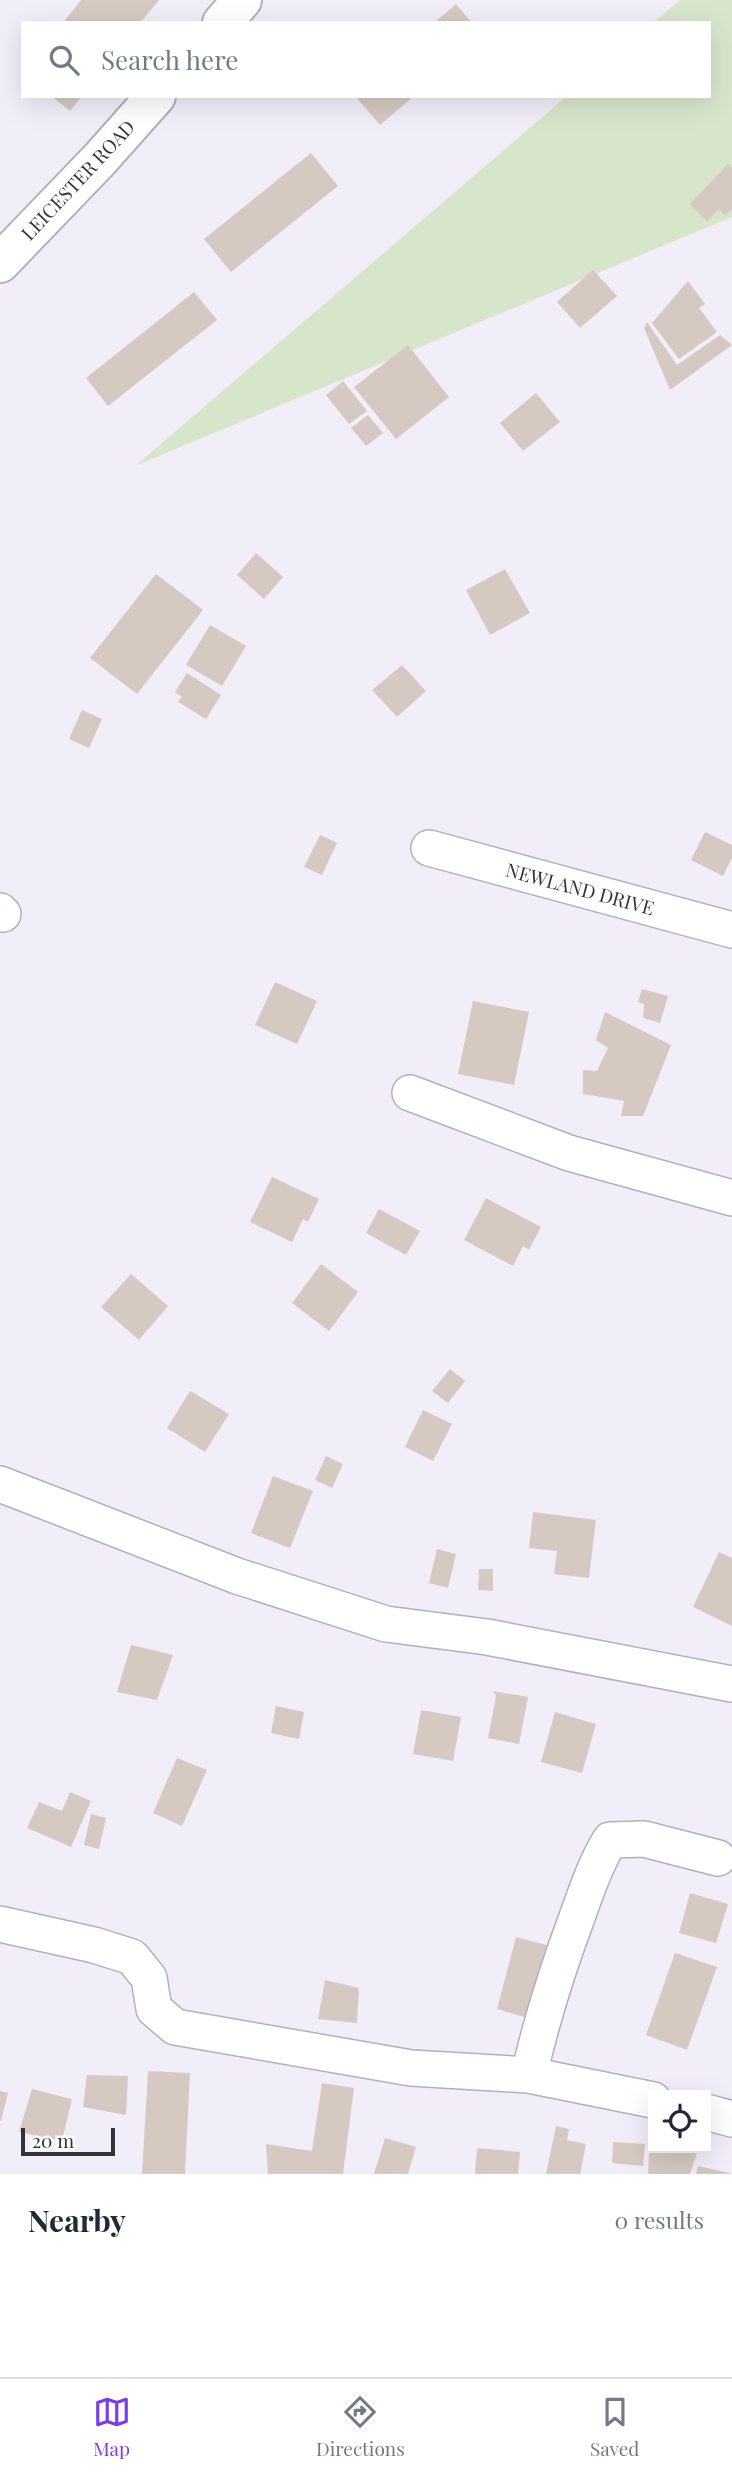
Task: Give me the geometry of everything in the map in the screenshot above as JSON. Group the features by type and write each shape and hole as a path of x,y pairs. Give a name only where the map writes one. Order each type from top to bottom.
{"street":[{"path":"224,21 242,0"},
{"name":"LEICESTER ROAD","path":"0,263 154,98"},
{"name":"NEWLAND DRIVE","path":"429,848 732,930"},
{"path":"411,1093 569,1153 732,1198"},
{"path":"0,1484 237,1576 386,1624 487,1637 732,1684"},
{"path":"529,2075 541,2018 598,1860 611,1840 644,1839 718,1858"},
{"path":"0,1924 94,1945 132,1957 149,1978 154,2009 175,2027 411,2068 529,2075 648,2099"},
{"path":"711,2113 732,2119"}],"green space":[{"path":"680,0 732,0 732,217 135,466 565,98 711,98 711,21 655,21"}],"building":[{"path":"81,0 159,0 142,21 65,21"},
{"path":"456,4 470,21 436,21"},
{"path":"54,98 80,98 70,111"},
{"path":"357,98 412,98 380,125"},
{"path":"311,153 338,186 231,272 204,239"},
{"path":"728,164 732,168 732,209 725,216 719,209 707,221 690,204"},
{"path":"593,270 617,296 580,328 557,302"},
{"path":"688,281 705,304 699,308 717,332 679,359 652,323"},
{"path":"194,292 217,320 108,406 86,378"},
{"path":"647,322 677,365 720,335 732,345 670,390 644,328"},
{"path":"408,345 449,397 396,439 354,387"},
{"path":"343,381 367,411 349,424 326,395"},
{"path":"536,393 560,422 523,451 500,423"},
{"path":"368,415 383,433 366,446 351,428"},
{"path":"256,553 283,577 264,599 237,575"},
{"path":"505,569 530,613 490,635 466,590"},
{"path":"156,574 203,610 137,694 90,658"},
{"path":"210,625 246,646 222,686 186,665"},
{"path":"402,665 426,691 397,717 372,690"},
{"path":"187,673 221,695 206,719 178,702 182,697 175,692"},
{"path":"82,710 102,719 89,748 69,739"},
{"path":"705,832 732,845 732,858 723,876 691,860"},
{"path":"320,835 337,843 322,875 304,867"},
{"path":"275,982 317,1001 297,1044 255,1025"},
{"path":"642,989 668,996 660,1023 643,1018 644,1004 638,1002"},
{"path":"473,1001 529,1012 514,1085 458,1074"},
{"path":"605,1012 671,1045 643,1116 621,1116 624,1101 583,1094 583,1070 597,1071 608,1048 596,1040"},
{"path":"272,1177 319,1199 308,1222 303,1219 292,1242 250,1222"},
{"path":"486,1198 541,1227 529,1250 523,1246 513,1266 464,1240"},
{"path":"379,1209 420,1231 406,1255 366,1233"},
{"path":"321,1264 358,1292 329,1331 292,1303"},
{"path":"131,1274 168,1306 139,1340 101,1307"},
{"path":"450,1369 465,1381 448,1403 432,1391"},
{"path":"190,1391 229,1414 205,1452 167,1428"},
{"path":"423,1410 452,1424 433,1461 405,1447"},
{"path":"326,1456 343,1464 332,1488 315,1480"},
{"path":"273,1476 313,1491 290,1548 251,1533"},
{"path":"533,1512 596,1520 589,1578 554,1574 557,1551 529,1548"},
{"path":"437,1549 456,1554 448,1588 429,1583"},
{"path":"719,1552 732,1558 732,1626 693,1607"},
{"path":"479,1569 493,1569 493,1591 478,1590"},
{"path":"131,1645 173,1655 157,1700 117,1692"},
{"path":"493,1691 528,1697 519,1744 488,1738 496,1696"},
{"path":"276,1706 304,1712 299,1739 271,1733"},
{"path":"421,1710 461,1717 453,1761 413,1754"},
{"path":"555,1712 596,1724 582,1773 541,1762"},
{"path":"177,1758 207,1770 182,1826 153,1813"},
{"path":"70,1792 91,1801 71,1847 27,1828 39,1802 62,1811"},
{"path":"91,1814 106,1818 99,1849 84,1845"},
{"path":"690,1893 728,1904 716,1943 679,1933"},
{"path":"516,1937 554,1947 535,2020 497,2009"},
{"path":"675,1953 717,1967 687,2050 646,2035"},
{"path":"325,1980 359,1988 357,2023 318,2019"},
{"path":"148,2071 190,2073 185,2174 142,2174"},
{"path":"87,2075 128,2076 126,2115 83,2107"},
{"path":"322,2083 354,2088 343,2174 268,2174 266,2144 312,2151"},
{"path":"32,2089 72,2099 62,2141 19,2132"},
{"path":"0,2091 8,2093 1,2121 0,2121"},
{"path":"556,2126 569,2129 567,2140 586,2144 580,2174 546,2174"},
{"path":"385,2138 416,2147 408,2174 374,2174"},
{"path":"613,2142 645,2144 643,2166 612,2163"},
{"path":"477,2148 520,2152 518,2174 475,2174"},
{"path":"649,2153 697,2153 690,2174 648,2174"},
{"path":"698,2166 730,2173 730,2174 696,2174"}]}
